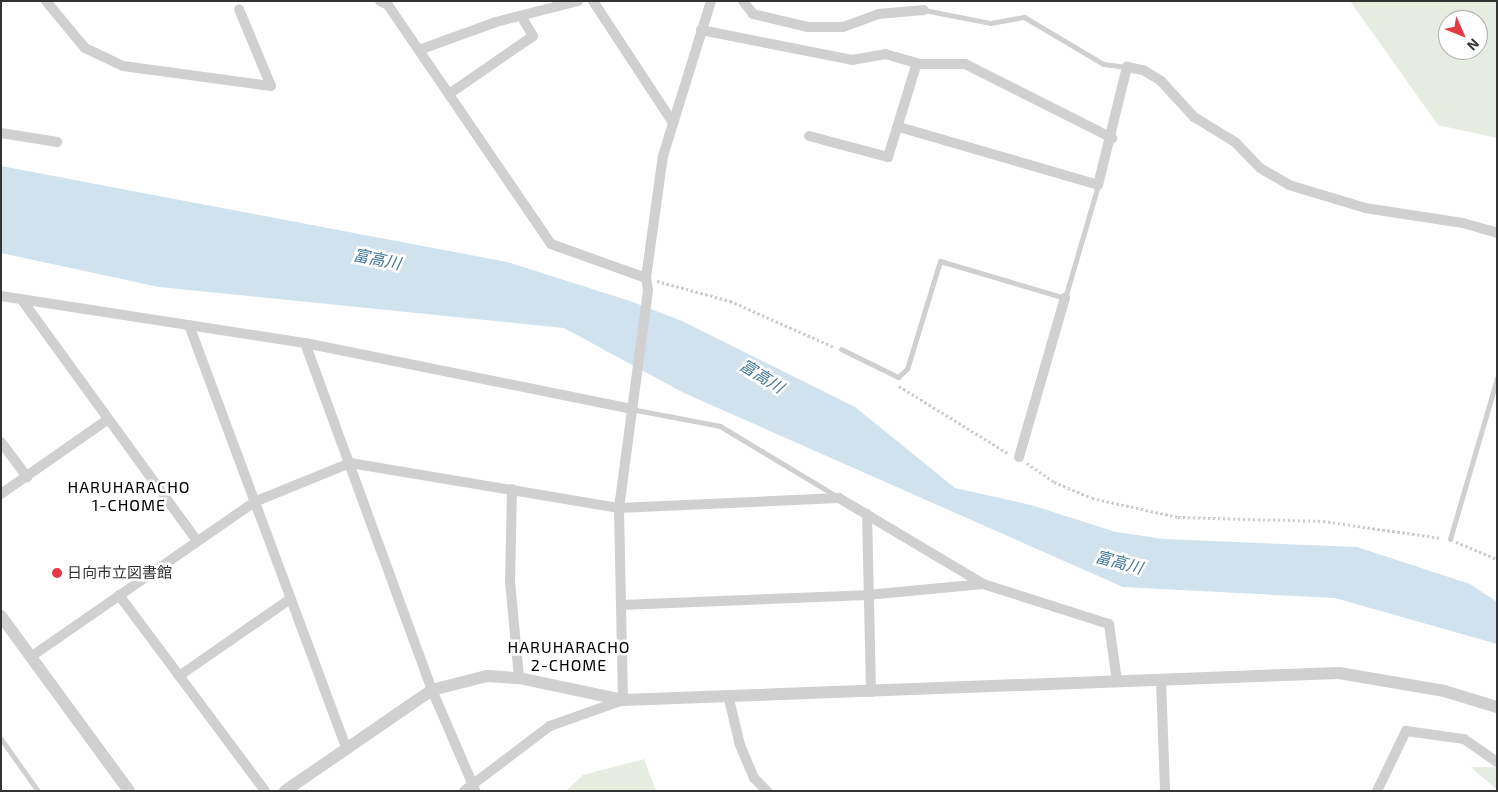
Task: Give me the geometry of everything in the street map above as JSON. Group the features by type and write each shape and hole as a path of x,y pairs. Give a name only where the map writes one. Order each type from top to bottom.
{"street":[{"path":"46,1 85,48 123,66 271,86 239,9"},
{"path":"419,50 550,5 578,1"},
{"path":"593,1 673,123"},
{"path":"623,700 619,508 648,290 646,278 663,156 711,1"},
{"path":"743,1 753,14 808,27 843,27 878,14 924,10"},
{"path":"386,3 551,244 646,278"},
{"path":"449,94 534,36 520,16"},
{"path":"701,30 852,60 885,54 917,63 965,64 1112,138"},
{"path":"809,136 888,157 900,127 917,63"},
{"path":"900,127 1098,185 1112,138 1127,67 1143,70 1161,81 1194,117 1235,142 1260,168 1289,185 1365,208 1464,223 1497,233"},
{"path":"1,133 58,142"},
{"path":"1,296 305,342 631,409"},
{"path":"1019,458 1065,298"},
{"path":"22,300 107,420 197,541"},
{"path":"189,325 346,748"},
{"path":"305,342 432,690 471,789 550,726 623,700"},
{"path":"1,494 107,420"},
{"path":"1,442 27,477"},
{"path":"32,656 254,502 350,462 619,508 839,498 982,584 1109,624 1118,681"},
{"path":"512,489 510,581 519,678"},
{"path":"867,514 867,594 871,692"},
{"path":"621,605 867,594 982,584"},
{"path":"119,595 265,791"},
{"path":"180,676 290,599"},
{"path":"1,616 129,791"},
{"path":"285,791 432,690 487,676 519,678 623,700 729,699 1339,673 1444,691 1497,707"},
{"path":"1161,680 1165,791"},
{"path":"729,699 740,745 754,778 767,791"},
{"path":"1377,791 1406,731 1464,739 1497,762"}],"lane":[{"path":"924,10 990,23 1024,17 1103,64 1127,67"},
{"path":"841,349 898,377 907,369 940,260 1065,298 1098,185"},
{"path":"1450,539 1497,378"},
{"path":"631,409 720,426 839,498"},
{"path":"1,739 38,791"}],"path":[{"path":"646,278 730,301 841,349"},
{"path":"897,385 996,448 1019,458 1054,482 1130,508 1178,517 1323,521 1450,539 1497,559"}],"shaded area":[{"path":"1350,1 1497,1 1497,138 1438,125"},
{"path":"644,759 656,791 566,791 583,775"},
{"path":"1471,767 1497,767 1497,790"}],"water":[{"name":"富高川","path":"1,166 507,262 630,301 682,321 855,407 955,488 1031,505 1116,532 1164,539 1357,547 1470,584 1497,602 1497,644 1335,598 1123,587 684,393 564,328 159,287 1,253"}],"place":[{"name":"日向市立図書館","path":"57,573"}],"district":[{"name":"HARUHARACHO 1-CHOME","path":"129,496"},
{"name":"HARUHARACHO 2-CHOME","path":"569,656"}]}
